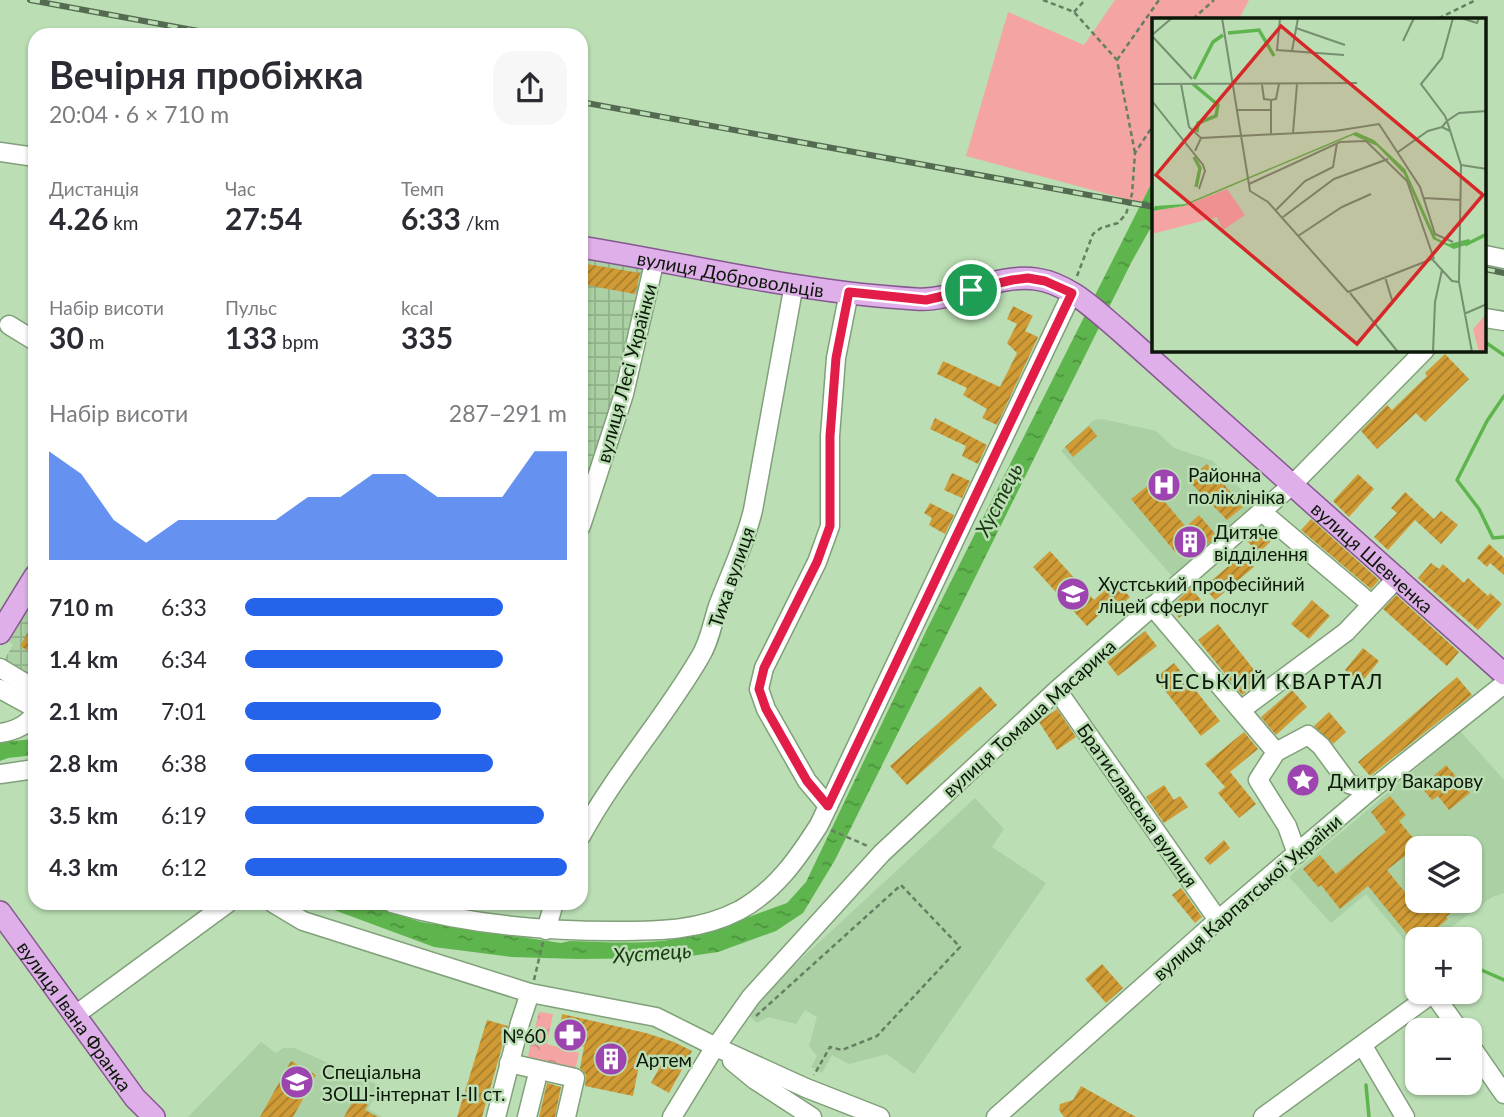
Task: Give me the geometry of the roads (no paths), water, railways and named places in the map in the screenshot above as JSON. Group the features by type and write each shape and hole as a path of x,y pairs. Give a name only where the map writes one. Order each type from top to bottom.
{"main road":[{"name":"вулиця Добровольців","path":"588,248 794,284 926,300 1028,278 1045,281 1079,297"},
{"name":"вулиця Шевченка","path":"1079,297 1398,577 1504,674"},
{"path":"0,633 28,587"},
{"name":"вулиця Івана Франка","path":"0,912 135,1098 154,1117"}],"street":[{"path":"0,152 28,157"},
{"path":"1486,255 1504,258"},
{"name":"вулиця Лесі Українки","path":"588,505 624,394 655,259"},
{"name":"Тиха вулиця","path":"588,825 698,660 709,638 719,605 744,545 756,499 794,284"},
{"path":"828,806 807,781 766,709 759,689 764,668 817,562 830,526 830,436 836,358 849,292"},
{"path":"418,910 545,933 690,928 723,918 752,902 791,867 819,825 1079,297"},
{"path":"1486,318 1504,321"},
{"path":"9,325 28,337"},
{"name":"вулиця Томаша Масарика","path":"673,1117 751,997 882,853 1057,691 1293,484 1423,352"},
{"path":"1262,512 1371,604"},
{"path":"1241,710 1346,632 1398,577"},
{"path":"1152,606 1276,751"},
{"path":"0,668 28,685"},
{"name":"вулиця Карпатської України","path":"996,1117 1218,920 1371,790 1504,684"},
{"path":"0,689 28,706"},
{"name":"Братиславська вулиця","path":"1057,691 1218,920"},
{"path":"0,733 18,729 28,721"},
{"path":"1297,854 1287,826 1258,780 1276,751 1308,735 1321,746 1349,784 1371,790"},
{"path":"0,774 28,770"},
{"path":"74,1016 218,910"},
{"path":"285,910 303,921 532,986 656,1017 806,1088 880,1117"},
{"path":"545,933 552,910"},
{"path":"496,1117 532,986"},
{"path":"1263,1117 1418,1004"},
{"path":"1363,1046 1405,1117"},
{"path":"716,1047 755,1080 813,1117"},
{"path":"1482,1062 1504,1094"},
{"path":"509,1063 575,1079 566,1117"},
{"path":"527,1117 536,1081"}],"water":[{"name":"Хустець","path":"1152,182 1152,226 835,860 803,913 776,931 718,952 677,958 578,959 511,957 434,947 334,910 384,910 421,922 561,943 639,942 678,939 787,903 806,882 927,629"},
{"path":"28,740 28,756 0,761 0,742"}],"waterway":[{"path":"1486,343 1504,355"},
{"path":"1504,396 1487,421 1457,480 1479,509 1493,538 1504,537"},
{"path":"1482,970 1504,980"},
{"path":"1366,1085 1369,1117"}],"railway":[{"path":"30,0 182,28"},
{"path":"588,103 1152,207"},
{"path":"1486,269 1504,273"}],"place":[{"name":"Районна поліклініка","path":"1164,485"},
{"name":"Дитяче відділення","path":"1190,542"},
{"name":"Хустський професійний ліцей сфери послуг","path":"1073,594"},
{"name":"Дмитру Вакарову","path":"1303,780"},
{"name":"№60","path":"570,1035"},
{"name":"Артем","path":"611,1059"},
{"name":"Спеціальна ЗОШ-інтернат І-ІІ ст.","path":"297,1082"}],"district":[{"name":"ЧЕСЬКИЙ КВАРТАЛ","path":"1270,680"}]}
